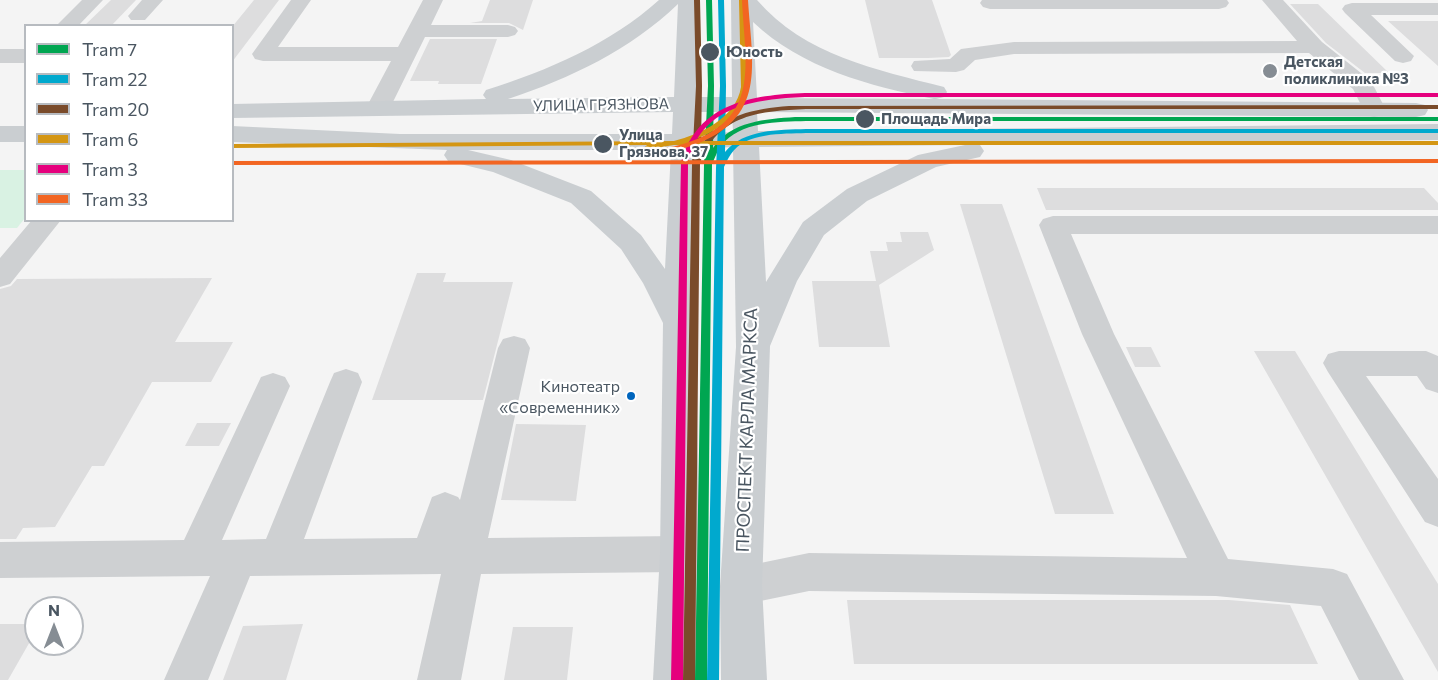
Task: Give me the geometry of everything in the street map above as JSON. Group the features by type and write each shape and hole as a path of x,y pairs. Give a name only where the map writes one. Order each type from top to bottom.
{"main road":[{"path":"425,107 493,95 560,72 625,37 656,16 671,0"},
{"path":"676,680 680,554 679,323 689,0"},
{"name":"ПРОСПЕКТ КАРЛА МАРКСА","path":"741,0 753,347 741,586 744,680"},
{"path":"746,0 755,14 783,37 826,59 874,78 932,92 1022,107"},
{"name":"УЛИЦА ГРЯЗНОВА","path":"234,111 685,104 1438,110"},
{"path":"0,114 24,114"},
{"name":"УЛИЦА ГРЯЗНОВА","path":"234,134 400,142 684,142 746,139 1438,132"},
{"path":"0,135 24,134"},
{"path":"753,347 782,281 813,230 857,195 927,161 1035,137"},
{"path":"400,142 502,165 581,197 631,242 657,280 679,323"}],"street":[{"path":"68,24 93,0"},
{"path":"138,16 153,0"},
{"path":"301,0 262,54 406,54"},
{"path":"378,108 433,0"},
{"path":"1272,0 1314,47 1364,86 1374,110"},
{"path":"922,66 956,65 999,20 1116,1 1220,3"},
{"path":"1403,56 1352,9 1438,9"},
{"path":"999,20 1314,47"},
{"path":"418,31 508,31"},
{"path":"0,56 24,56"},
{"path":"0,277 46,222"},
{"path":"1216,577 1098,334 1053,225 1438,225"},
{"path":"448,556 514,348"},
{"path":"1438,380 1426,364 1339,363 1438,510"},
{"path":"279,558 346,382"},
{"path":"195,558 273,387"},
{"path":"439,680 448,556 445,509"},
{"path":"0,560 680,554"},
{"path":"186,680 238,558"},
{"path":"741,586 809,572 1216,577 1333,588 1382,680"}],"green space":[{"path":"0,170 24,170 24,219 17,228 0,228"}],"building":[{"path":"111,0 136,0 113,24 86,24"},
{"path":"254,0 279,0 234,59 234,25"},
{"path":"490,0 533,0 523,30 509,23 470,23 482,21"},
{"path":"865,0 932,0 951,55 928,58 879,58"},
{"path":"1290,4 1318,4 1389,73 1365,73 1326,43"},
{"path":"1388,21 1438,21 1438,66"},
{"path":"430,39 497,39 481,84 438,84 439,81 410,81"},
{"path":"1037,188 1424,188 1438,203 1438,210 1046,210"},
{"path":"960,204 1002,204 1114,514 1055,514"},
{"path":"900,232 928,232 934,250 879,285 890,347 819,347 812,281 876,281 870,251 888,251 886,242 902,242"},
{"path":"417,273 446,273 443,282 513,282 483,400 372,400"},
{"path":"212,278 175,342 233,342 211,382 152,382 104,466 92,466 55,527 23,528 16,539 0,539 0,289 11,286 17,279"},
{"path":"1126,347 1151,347 1161,367 1135,367"},
{"path":"1254,351 1295,351 1438,584 1438,672"},
{"path":"197,423 231,423 219,446 185,446"},
{"path":"516,424 586,425 576,501 501,500"},
{"path":"847,600 1229,600 1290,605 1318,664 854,664"},
{"path":"0,624 24,624 24,652 8,680 0,680"},
{"path":"303,624 286,680 223,680 243,626"},
{"path":"513,627 573,627 567,680 504,680"}],"tram line":[{"name":"20","path":"696,191 699,86 697,0"},
{"name":"7","path":"708,191 711,86 709,0"},
{"name":"22","path":"720,191 723,86 721,0"},
{"name":"6","path":"649,147 696,137 716,126 740,102 744,87 742,0"},
{"name":"33","path":"635,155 667,150 701,140 730,122 740,109 746,93 748,73 745,0"},
{"name":"3","path":"677,680 684,165 692,143 701,129 713,118 726,109 756,99 805,95 1438,95"},
{"name":"20","path":"689,680 696,165 702,148 724,124 755,112 806,107 1438,107"},
{"name":"7","path":"701,680 708,165 717,146 727,136 737,130 760,123 806,119 1438,119"},
{"name":"22","path":"713,680 720,168 736,144 754,136 806,131 1438,131"},
{"name":"6","path":"234,146 834,142 1438,143"},
{"name":"33","path":"234,163 1438,161"}],"place":[{"name":"Юность","path":"710,52"},
{"name":"Детская поликлиника №3","path":"1270,71"},
{"name":"Площадь Мира","path":"865,119"},
{"name":"Улица Грязнова, 37","path":"603,144"},
{"name":"Кинотеатр «Современник»","path":"631,396"}]}
